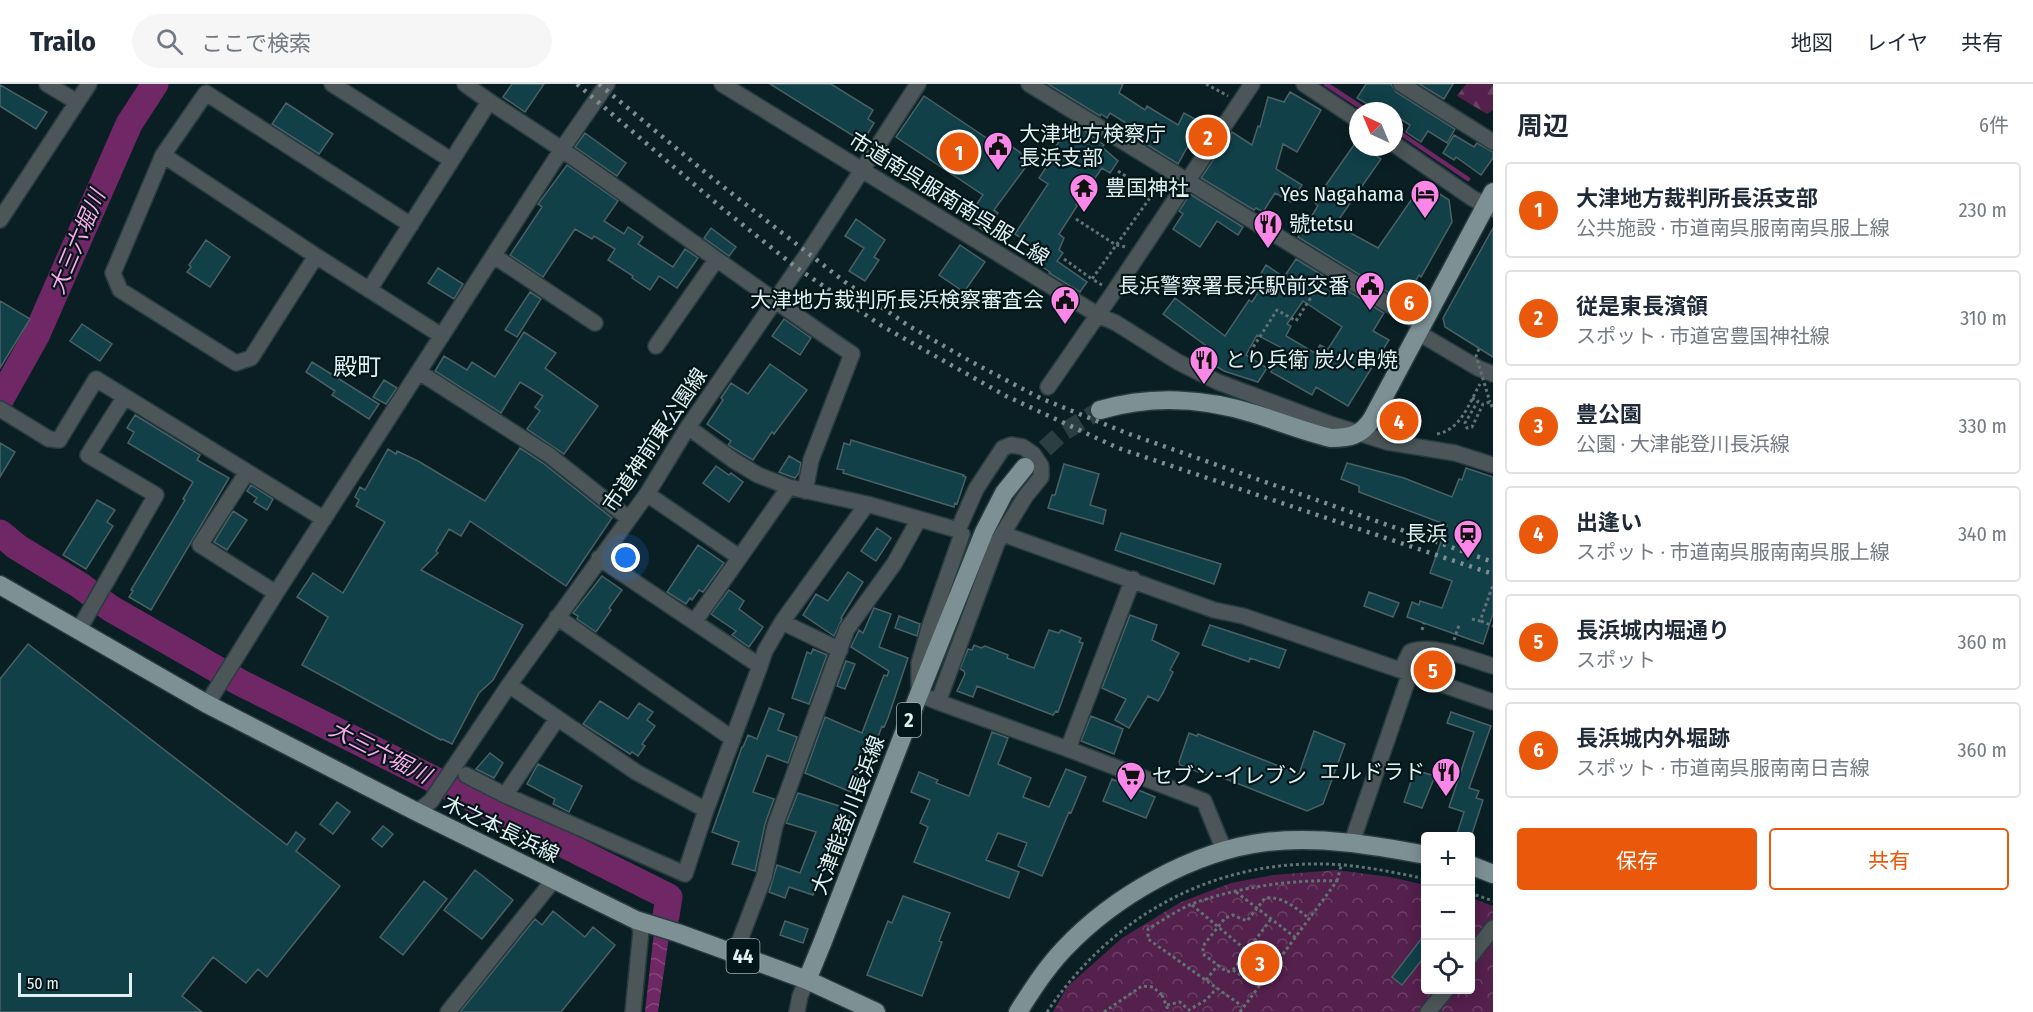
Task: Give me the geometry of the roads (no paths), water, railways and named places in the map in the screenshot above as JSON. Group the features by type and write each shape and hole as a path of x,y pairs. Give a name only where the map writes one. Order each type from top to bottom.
{"main road":[{"path":"1100,410 1142,401 1185,400 1245,411 1331,438 1361,433 1372,419 1419,328 1490,202"},
{"name":"大津能登川長浜線","path":"807,980 984,532 1004,493 1025,467"},
{"name":"木之本長浜線","path":"0,585 207,704 549,877 639,921 807,980"},
{"path":"1018,1012 1039,979 1064,949 1106,911 1137,890 1184,866 1224,850 1275,842 1352,842 1421,854"},
{"path":"1475,867 1493,874"},
{"path":"807,980 876,1012"}],"street":[{"path":"47,84 77,102"},
{"path":"0,218 89,84"},
{"path":"332,84 452,160"},
{"path":"465,84 562,149 852,354 811,460 805,491"},
{"path":"207,704 562,149 607,84"},
{"name":"市道南呉服南南呉服上線","path":"722,84 1098,315 1116,323 1178,362 1218,382 1330,424 1387,442 1455,453 1493,465"},
{"name":"市道神前東公園線","path":"417,812 431,801 509,685 647,494 688,427 918,84"},
{"path":"1029,84 1330,268 1478,368 1490,372"},
{"path":"1048,387 1252,84"},
{"path":"1304,84 1349,114"},
{"path":"1401,84 1493,142"},
{"path":"316,256 251,358 236,363 120,290 113,273 163,155 209,88 411,225"},
{"path":"369,290 489,102"},
{"path":"1403,149 1490,202"},
{"path":"163,155 442,336"},
{"path":"494,256 595,323"},
{"path":"656,346 716,260"},
{"path":"419,372 549,455 628,518"},
{"path":"1,410 49,439 59,440 96,379 324,519"},
{"path":"78,631 156,495 88,455 124,398"},
{"path":"688,427 758,475 789,487 867,504 958,530 962,534 919,663 919,694 1204,801 1224,850"},
{"path":"938,702 997,543 1041,477 1041,466 1033,454 1023,447 1011,445 1003,448 976,489 958,530"},
{"path":"247,472 200,544 276,593"},
{"path":"695,621 789,487"},
{"path":"647,494 739,557"},
{"path":"466,775 505,795 685,874 706,810 765,651 782,622 867,504"},
{"path":"735,953 764,877 775,826 848,629 894,564 919,519"},
{"path":"1004,534 1214,610 1244,616 1493,702"},
{"path":"599,558 760,666"},
{"path":"1068,749 1133,579"},
{"path":"557,617 734,739"},
{"path":"782,622 840,650"},
{"path":"1352,842 1410,652 1423,649 1434,650 1493,666"},
{"path":"509,685 636,772 706,810"},
{"path":"505,795 556,719"},
{"path":"448,1012 548,887 549,877"},
{"path":"633,1012 641,930 639,921"},
{"path":"1475,951 1493,928"},
{"path":"797,1012 800,996 807,980"},
{"path":"1428,1012 1443,994"}],"water":[{"path":"655,882 676,889 658,1012 645,1012 657,905 652,898"}],"waterway":[{"name":"大三六堀川","path":"0,400 36,336 129,124 155,84"},
{"path":"1326,84 1353,102"},
{"path":"1403,135 1468,179"},
{"name":"大三六堀川","path":"0,533 17,547 81,586 110,608 239,682 669,897 666,916"}],"tunnel":[{"path":"1025,467 1062,433 1100,410"}],"railway":[{"path":"577,84 723,209 797,268 882,326 1006,396 1118,448 1493,574"},
{"path":"599,84 712,178 845,282 909,326 970,361 1040,398 1129,434 1493,562"}],"place":[{"name":"従是東長濱領","path":"1208,137"},
{"name":"大津地方裁判所長浜支部","path":"959,152"},
{"name":"大津地方検察庁 長浜支部","path":"998,172"},
{"name":"豊国神社","path":"1084,214"},
{"name":"Yes Nagahama","path":"1425,220"},
{"name":"號tetsu","path":"1268,250"},
{"name":"長浜城内外堀跡","path":"1409,302"},
{"name":"長浜警察署長浜駅前交番","path":"1370,312"},
{"name":"大津地方裁判所長浜検察審査会","path":"1065,326"},
{"name":"とり兵衛 炭火串焼","path":"1204,386"},
{"name":"出逢い","path":"1399,421"},
{"name":"長浜","path":"1468,560"},
{"name":"長浜城内堀通り","path":"1433,670"},
{"name":"エルドラド","path":"1446,798"},
{"name":"セブン-イレブン","path":"1131,802"},
{"name":"豊公園","path":"1260,963"}],"district":[{"name":"殿町","path":"357,367"}]}
